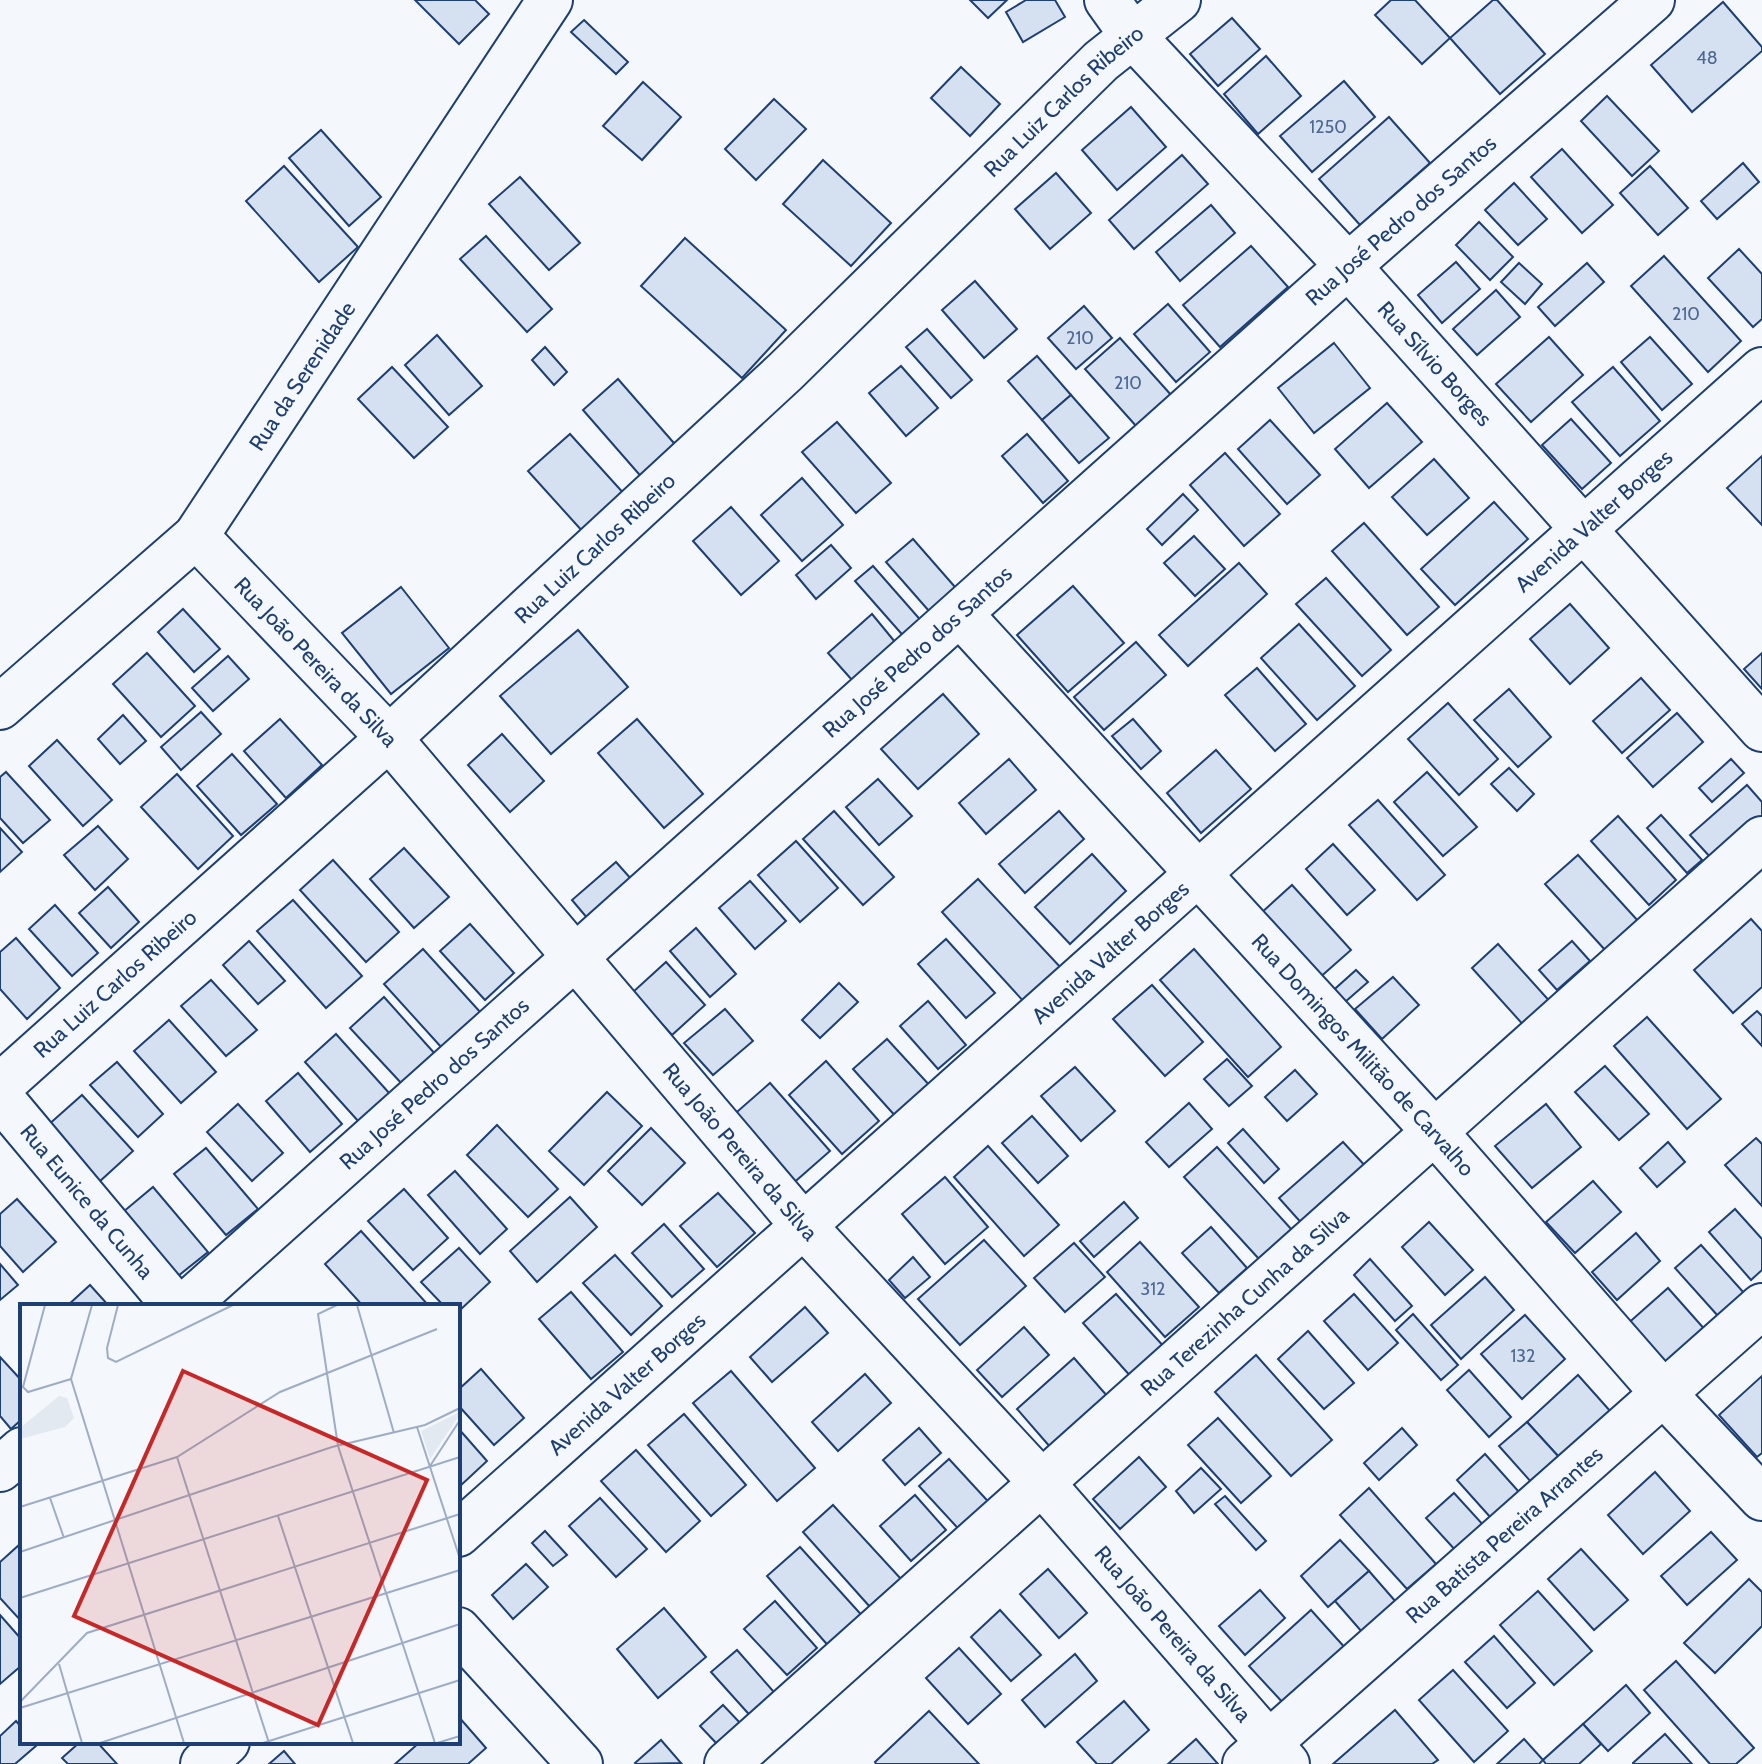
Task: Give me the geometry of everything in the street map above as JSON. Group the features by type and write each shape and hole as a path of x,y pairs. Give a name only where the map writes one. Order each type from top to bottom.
{"street":[{"name":"Rua da Serenidade","path":"0,707 196,536 550,0"},
{"name":"Rua Luiz Carlos Ribeiro","path":"0,1086 389,738 786,371 1120,17 1178,0"},
{"name":"Rua José Pedro dos Santos","path":"187,1304 574,955 961,615 1348,266 1652,0"},
{"name":"Rua Sílvio Borges","path":"1120,17 1348,266 1762,729"},
{"name":"Avenida Valter Borges","path":"460,1532 1762,370"},
{"name":"Rua João Pereira da Silva","path":"196,536 389,738 802,1224 1042,1483 1266,1757"},
{"name":"Rua Domingos Militão de Carvalho","path":"961,615 1434,1131 1664,1394 1762,1498"},
{"name":"Rua Terezinha Cunha da Silva","path":"727,1764 1762,839"},
{"name":"Rua Eunice da Cunha","path":"0,1097 173,1304"},
{"name":"Rua Batista Pereira Arrantes","path":"1266,1757 1762,1306"},
{"path":"0,1469 20,1452"},
{"path":"460,1632 580,1764"},
{"path":"203,1764 225,1744"}],"building":[{"path":"415,0 475,0 489,14 459,44"},
{"path":"970,0 1007,0 988,18"},
{"path":"1026,0 1055,0 1065,17 1023,42 1006,12"},
{"path":"1391,0 1415,0 1450,38 1422,64 1375,15"},
{"path":"1493,0 1497,0 1545,54 1500,94 1450,38"},
{"path":"1723,2 1762,47 1762,51 1692,112 1651,65"},
{"path":"1232,18 1260,49 1218,86 1190,54"},
{"path":"584,20 628,62 616,74 571,32"},
{"path":"1266,56 1301,96 1258,134 1224,94"},
{"path":"961,67 1000,104 970,136 931,98"},
{"path":"1344,81 1375,117 1312,172 1280,136"},
{"path":"643,82 681,117 642,160 603,126"},
{"path":"1607,96 1659,151 1632,176 1581,121"},
{"path":"774,99 806,129 756,180 725,149"},
{"path":"1131,107 1166,147 1117,190 1082,150"},
{"path":"1389,117 1430,163 1360,225 1319,179"},
{"path":"321,130 381,197 349,226 289,158"},
{"path":"1562,149 1613,205 1582,233 1531,177"},
{"path":"1182,155 1208,184 1134,249 1109,220"},
{"path":"823,160 891,223 851,266 783,204"},
{"path":"1743,163 1759,182 1717,219 1701,201"},
{"path":"284,166 358,247 319,282 246,201"},
{"path":"1650,166 1688,208 1658,235 1620,193"},
{"path":"1056,173 1091,213 1050,249 1015,209"},
{"path":"520,177 580,243 549,270 489,204"},
{"path":"1514,183 1547,219 1518,245 1485,210"},
{"path":"1211,205 1235,233 1180,281 1156,252"},
{"path":"1479,222 1513,257 1490,280 1456,245"},
{"path":"486,236 552,309 527,332 460,259"},
{"path":"685,238 786,330 742,378 641,286"},
{"path":"1251,246 1288,287 1220,347 1183,305"},
{"path":"1739,249 1762,274 1762,319 1753,327 1708,278"},
{"path":"1664,256 1741,341 1708,372 1631,286"},
{"path":"1456,262 1480,289 1442,323 1418,295"},
{"path":"1519,263 1542,284 1525,304 1501,282"},
{"path":"1587,263 1604,282 1555,326 1538,307"},
{"path":"975,281 1017,329 984,358 942,310"},
{"path":"1496,290 1520,317 1477,355 1453,329"},
{"path":"1168,304 1210,352 1176,382 1134,334"},
{"path":"1084,306 1112,338 1076,369 1048,338"},
{"path":"927,329 972,380 951,398 906,347"},
{"path":"437,335 482,386 449,415 405,365"},
{"path":"1549,337 1583,375 1531,422 1496,384"},
{"path":"1650,337 1692,384 1662,410 1621,362"},
{"path":"1120,338 1172,396 1137,427 1085,369"},
{"path":"1334,343 1370,388 1314,433 1278,388"},
{"path":"545,347 567,372 554,385 532,360"},
{"path":"1037,356 1071,395 1042,420 1008,381"},
{"path":"901,366 938,408 906,436 869,393"},
{"path":"392,367 448,427 414,458 358,399"},
{"path":"1613,367 1660,421 1620,456 1572,402"},
{"path":"618,379 680,450 645,481 583,410"},
{"path":"1071,395 1109,438 1079,463 1042,420"},
{"path":"1387,403 1422,442 1369,488 1335,449"},
{"path":"1571,419 1611,463 1582,489 1542,445"},
{"path":"1270,420 1320,475 1287,504 1238,449"},
{"path":"837,422 891,483 856,513 802,452"},
{"path":"570,434 626,496 584,533 528,471"},
{"path":"1027,434 1068,481 1043,503 1002,456"},
{"path":"1225,453 1280,514 1244,546 1190,485"},
{"path":"1762,456 1762,525 1727,488"},
{"path":"1434,459 1469,498 1427,535 1392,497"},
{"path":"802,478 843,525 802,561 761,515"},
{"path":"1183,494 1198,510 1162,545 1147,529"},
{"path":"1494,502 1528,539 1455,605 1421,569"},
{"path":"731,507 779,561 741,595 693,541"},
{"path":"1364,523 1439,607 1407,635 1332,551"},
{"path":"1194,536 1225,569 1195,596 1164,563"},
{"path":"913,539 962,595 936,619 886,562"},
{"path":"831,545 851,568 816,599 796,575"},
{"path":"1239,563 1267,594 1188,666 1159,635"},
{"path":"873,566 924,624 907,640 855,581"},
{"path":"1326,578 1391,650 1362,676 1296,604"},
{"path":"1073,586 1124,643 1068,692 1017,635"},
{"path":"401,587 449,648 391,694 342,633"},
{"path":"1570,604 1609,648 1570,684 1530,639"},
{"path":"183,609 220,649 194,672 158,632"},
{"path":"872,614 895,642 852,680 828,653"},
{"path":"1299,624 1355,686 1317,720 1261,658"},
{"path":"578,630 628,687 551,754 500,696"},
{"path":"1136,642 1166,675 1104,730 1074,697"},
{"path":"147,653 195,706 161,737 113,684"},
{"path":"1762,653 1762,689 1744,669"},
{"path":"228,656 249,679 213,711 192,688"},
{"path":"1257,668 1306,724 1275,751 1225,695"},
{"path":"1641,678 1670,710 1622,753 1593,721"},
{"path":"1509,689 1551,737 1518,767 1474,720"},
{"path":"943,694 979,734 918,789 881,749"},
{"path":"1448,703 1498,759 1459,795 1408,739"},
{"path":"201,712 221,734 181,770 161,747"},
{"path":"1677,713 1703,742 1653,787 1627,758"},
{"path":"123,715 146,741 120,764 98,739"},
{"path":"280,719 322,765 286,798 244,751"},
{"path":"637,719 703,794 664,828 598,753"},
{"path":"1133,719 1161,751 1141,769 1112,736"},
{"path":"502,734 544,781 510,812 468,765"},
{"path":"57,740 112,800 83,826 29,766"},
{"path":"1216,750 1251,789 1201,833 1167,793"},
{"path":"232,754 277,804 241,835 197,786"},
{"path":"1009,759 1036,790 986,834 959,803"},
{"path":"1731,759 1744,773 1712,802 1699,788"},
{"path":"1509,768 1534,794 1517,811 1491,784"},
{"path":"6,772 50,820 23,843 0,818 0,777"},
{"path":"1427,772 1477,827 1443,856 1394,802"},
{"path":"177,774 233,836 198,869 141,807"},
{"path":"878,779 912,816 879,845 846,807"},
{"path":"1747,785 1762,802 1762,834 1722,870 1690,835"},
{"path":"1378,800 1445,875 1417,900 1349,825"},
{"path":"834,811 894,877 863,905 803,839"},
{"path":"1059,811 1084,839 1025,893 999,864"},
{"path":"1661,815 1702,860 1687,873 1647,828"},
{"path":"1618,816 1676,880 1649,905 1591,841"},
{"path":"98,826 128,859 95,890 64,855"},
{"path":"0,828 22,852 0,872"},
{"path":"796,841 838,888 800,922 758,875"},
{"path":"1333,844 1375,890 1347,915 1306,869"},
{"path":"404,848 449,897 414,928 370,879"},
{"path":"1092,854 1126,891 1070,944 1035,907"},
{"path":"1578,855 1639,922 1606,951 1545,884"},
{"path":"333,860 399,932 366,962 300,890"},
{"path":"616,862 632,880 588,919 572,900"},
{"path":"978,879 1062,969 1025,1003 942,912"},
{"path":"750,881 786,921 755,949 719,908"},
{"path":"1292,885 1351,950 1318,979 1260,914"},
{"path":"108,887 139,922 111,948 79,913"},
{"path":"293,900 362,976 326,1008 257,931"},
{"path":"55,905 98,953 72,976 29,929"},
{"path":"1751,919 1762,931 1762,987 1733,1013 1694,970"},
{"path":"470,924 514,973 485,1000 440,951"},
{"path":"696,928 736,974 710,997 670,951"},
{"path":"16,938 60,988 27,1019 0,989 0,952"},
{"path":"946,939 995,993 966,1018 918,964"},
{"path":"249,941 285,981 258,1004 223,965"},
{"path":"1572,941 1590,961 1557,990 1539,970"},
{"path":"1498,944 1553,1005 1527,1029 1472,968"},
{"path":"423,949 481,1013 442,1048 384,984"},
{"path":"1194,949 1281,1047 1248,1077 1160,980"},
{"path":"666,962 705,1005 672,1035 633,992"},
{"path":"1356,970 1368,982 1337,1009 1327,996"},
{"path":"1393,977 1419,1005 1382,1039 1355,1009"},
{"path":"211,980 257,1030 226,1056 181,1006"},
{"path":"839,983 858,1002 820,1038 802,1020"},
{"path":"1152,985 1203,1042 1165,1076 1113,1019"},
{"path":"384,997 436,1055 403,1085 350,1028"},
{"path":"928,1001 966,1045 938,1069 900,1026"},
{"path":"725,1009 753,1041 713,1075 684,1043"},
{"path":"1757,1011 1762,1016 1762,1046 1742,1024"},
{"path":"1647,1017 1721,1099 1687,1129 1614,1046"},
{"path":"169,1020 216,1072 181,1103 134,1051"},
{"path":"336,1034 390,1094 359,1122 305,1062"},
{"path":"887,1039 932,1088 898,1119 853,1069"},
{"path":"1227,1059 1252,1086 1229,1106 1204,1079"},
{"path":"826,1061 879,1121 842,1154 789,1095"},
{"path":"117,1062 163,1114 138,1137 90,1085"},
{"path":"1605,1066 1649,1114 1619,1140 1575,1092"},
{"path":"1075,1067 1115,1111 1081,1141 1041,1096"},
{"path":"1295,1070 1317,1094 1287,1121 1265,1097"},
{"path":"298,1073 342,1124 310,1152 266,1101"},
{"path":"770,1083 830,1151 790,1186 730,1118"},
{"path":"607,1092 642,1126 584,1185 549,1151"},
{"path":"82,1095 133,1151 99,1182 47,1126"},
{"path":"1189,1103 1212,1129 1169,1167 1146,1142"},
{"path":"238,1104 283,1153 252,1181 207,1132"},
{"path":"1546,1104 1581,1147 1532,1188 1495,1146"},
{"path":"1032,1116 1068,1156 1038,1183 1002,1143"},
{"path":"497,1125 558,1189 528,1217 467,1155"},
{"path":"651,1128 685,1163 642,1205 608,1171"},
{"path":"1243,1129 1279,1169 1264,1183 1228,1143"},
{"path":"1756,1138 1762,1144 1762,1206 1725,1165"},
{"path":"1343,1142 1369,1170 1305,1227 1279,1198"},
{"path":"1668,1142 1685,1162 1657,1187 1640,1168"},
{"path":"988,1146 1059,1225 1024,1256 954,1177"},
{"path":"1217,1147 1292,1230 1259,1259 1184,1177"},
{"path":"206,1148 258,1209 226,1235 174,1174"},
{"path":"455,1171 507,1229 480,1254 428,1195"},
{"path":"945,1177 988,1227 945,1264 902,1214"},
{"path":"1593,1181 1621,1212 1575,1253 1546,1222"},
{"path":"153,1187 208,1252 178,1276 123,1212"},
{"path":"404,1189 448,1238 413,1270 368,1221"},
{"path":"718,1193 755,1233 717,1267 680,1226"},
{"path":"570,1197 597,1227 537,1282 510,1251"},
{"path":"17,1199 56,1242 23,1272 0,1246 0,1214"},
{"path":"1124,1202 1138,1218 1094,1257 1080,1241"},
{"path":"1735,1209 1762,1239 1762,1270 1751,1280 1709,1232"},
{"path":"1429,1222 1473,1270 1445,1295 1402,1247"},
{"path":"664,1224 704,1269 672,1297 632,1253"},
{"path":"1211,1227 1247,1268 1219,1293 1182,1253"},
{"path":"361,1231 427,1304 361,1304 325,1264"},
{"path":"1636,1233 1660,1261 1617,1300 1592,1272"},
{"path":"984,1240 1026,1286 960,1345 918,1299"},
{"path":"1140,1242 1199,1307 1165,1337 1107,1272"},
{"path":"1074,1243 1105,1277 1065,1312 1034,1278"},
{"path":"1701,1245 1744,1293 1718,1316 1675,1268"},
{"path":"459,1248 490,1282 460,1310 460,1304 442,1304 421,1282"},
{"path":"615,1255 662,1306 631,1335 583,1283"},
{"path":"913,1257 930,1277 905,1298 889,1280"},
{"path":"1370,1259 1412,1306 1395,1321 1354,1275"},
{"path":"0,1264 18,1285 0,1300"},
{"path":"1485,1277 1514,1310 1461,1359 1431,1325"},
{"path":"90,1285 107,1304 69,1304"},
{"path":"1668,1288 1707,1332 1664,1370 1625,1326"},
{"path":"571,1292 623,1352 591,1379 539,1319"},
{"path":"1116,1294 1166,1349 1133,1379 1083,1323"},
{"path":"1354,1294 1398,1343 1368,1370 1324,1321"},
{"path":"805,1307 828,1333 772,1382 750,1357"},
{"path":"1413,1314 1458,1365 1441,1380 1396,1330"},
{"path":"1525,1315 1565,1359 1522,1399 1481,1354"},
{"path":"1024,1327 1049,1355 1002,1397 977,1370"},
{"path":"1308,1331 1354,1383 1324,1409 1278,1359"},
{"path":"1256,1355 1332,1440 1291,1476 1215,1392"},
{"path":"0,1357 20,1379 20,1421 11,1429 0,1416"},
{"path":"1074,1358 1108,1397 1051,1448 1017,1409"},
{"path":"481,1369 524,1418 494,1445 460,1407 460,1388"},
{"path":"1469,1370 1511,1417 1489,1437 1447,1390"},
{"path":"731,1371 815,1468 777,1501 693,1403"},
{"path":"865,1374 891,1403 838,1451 812,1422"},
{"path":"1578,1375 1619,1421 1568,1467 1527,1422"},
{"path":"1762,1376 1762,1453 1757,1457 1719,1415"},
{"path":"684,1414 746,1485 711,1516 648,1445"},
{"path":"1218,1418 1271,1476 1241,1503 1188,1445"},
{"path":"1527,1422 1568,1467 1540,1492 1499,1446"},
{"path":"919,1428 941,1453 905,1485 883,1460"},
{"path":"1402,1428 1417,1445 1379,1480 1364,1463"},
{"path":"460,1430 487,1461 460,1486"},
{"path":"636,1450 700,1521 666,1552 601,1481"},
{"path":"1485,1454 1519,1492 1491,1518 1457,1480"},
{"path":"1139,1457 1166,1487 1120,1529 1093,1499"},
{"path":"949,1459 996,1510 966,1537 919,1486"},
{"path":"1201,1468 1221,1489 1194,1513 1176,1491"},
{"path":"1655,1472 1690,1511 1643,1554 1608,1515"},
{"path":"1369,1488 1436,1564 1407,1589 1340,1515"},
{"path":"1454,1493 1485,1527 1457,1552 1426,1518"},
{"path":"915,1495 946,1530 911,1561 880,1526"},
{"path":"1225,1496 1266,1541 1256,1550 1215,1504"},
{"path":"600,1498 647,1549 616,1577 569,1526"},
{"path":"833,1505 901,1579 870,1607 803,1532"},
{"path":"545,1531 567,1555 553,1566 532,1543"},
{"path":"1711,1532 1737,1560 1687,1605 1661,1576"},
{"path":"1340,1540 1369,1571 1328,1607 1301,1576"},
{"path":"20,1546 20,1620 0,1598 0,1562"},
{"path":"800,1547 866,1620 832,1650 767,1576"},
{"path":"1581,1549 1628,1600 1594,1630 1548,1579"},
{"path":"526,1564 548,1587 513,1619 492,1595"},
{"path":"1048,1569 1087,1613 1059,1638 1020,1594"},
{"path":"1369,1571 1396,1602 1362,1632 1335,1601"},
{"path":"1749,1579 1762,1592 1762,1626 1715,1673 1684,1643"},
{"path":"1260,1590 1285,1618 1245,1655 1219,1626"},
{"path":"1538,1591 1592,1651 1554,1685 1500,1625"},
{"path":"775,1601 817,1648 787,1675 744,1629"},
{"path":"664,1608 706,1657 658,1698 617,1649"},
{"path":"1000,1610 1041,1655 1011,1681 971,1637"},
{"path":"1311,1610 1347,1650 1285,1705 1249,1666"},
{"path":"0,1615 20,1638 20,1667 0,1684"},
{"path":"1494,1636 1535,1683 1507,1708 1465,1662"},
{"path":"959,1648 1001,1694 968,1724 926,1678"},
{"path":"737,1650 780,1699 755,1721 711,1672"},
{"path":"1075,1654 1097,1681 1045,1727 1022,1700"},
{"path":"1676,1661 1754,1748 1736,1764 1710,1764 1644,1690"},
{"path":"1453,1670 1508,1731 1474,1762 1419,1700"},
{"path":"1626,1685 1650,1713 1608,1751 1583,1724"},
{"path":"1124,1701 1149,1730 1111,1764 1097,1764 1077,1742"},
{"path":"723,1705 742,1725 719,1746 700,1726"},
{"path":"1395,1710 1438,1760 1432,1764 1333,1764"},
{"path":"929,1711 979,1764 876,1764 875,1762"},
{"path":"460,1718 486,1748 468,1764 395,1764 418,1744 460,1744"},
{"path":"16,1721 20,1726 20,1744 37,1745 15,1764 0,1764 0,1736"},
{"path":"1583,1724 1601,1744 1579,1764 1546,1764 1543,1760"},
{"path":"1665,1734 1692,1764 1633,1764 1633,1763"},
{"path":"1196,1739 1218,1764 1168,1764"},
{"path":"1524,1739 1543,1760 1539,1764 1497,1764"},
{"path":"661,1740 681,1763 635,1763"},
{"path":"78,1744 99,1744 117,1764 68,1764 62,1758"},
{"path":"284,1751 295,1764 269,1764"}]}
